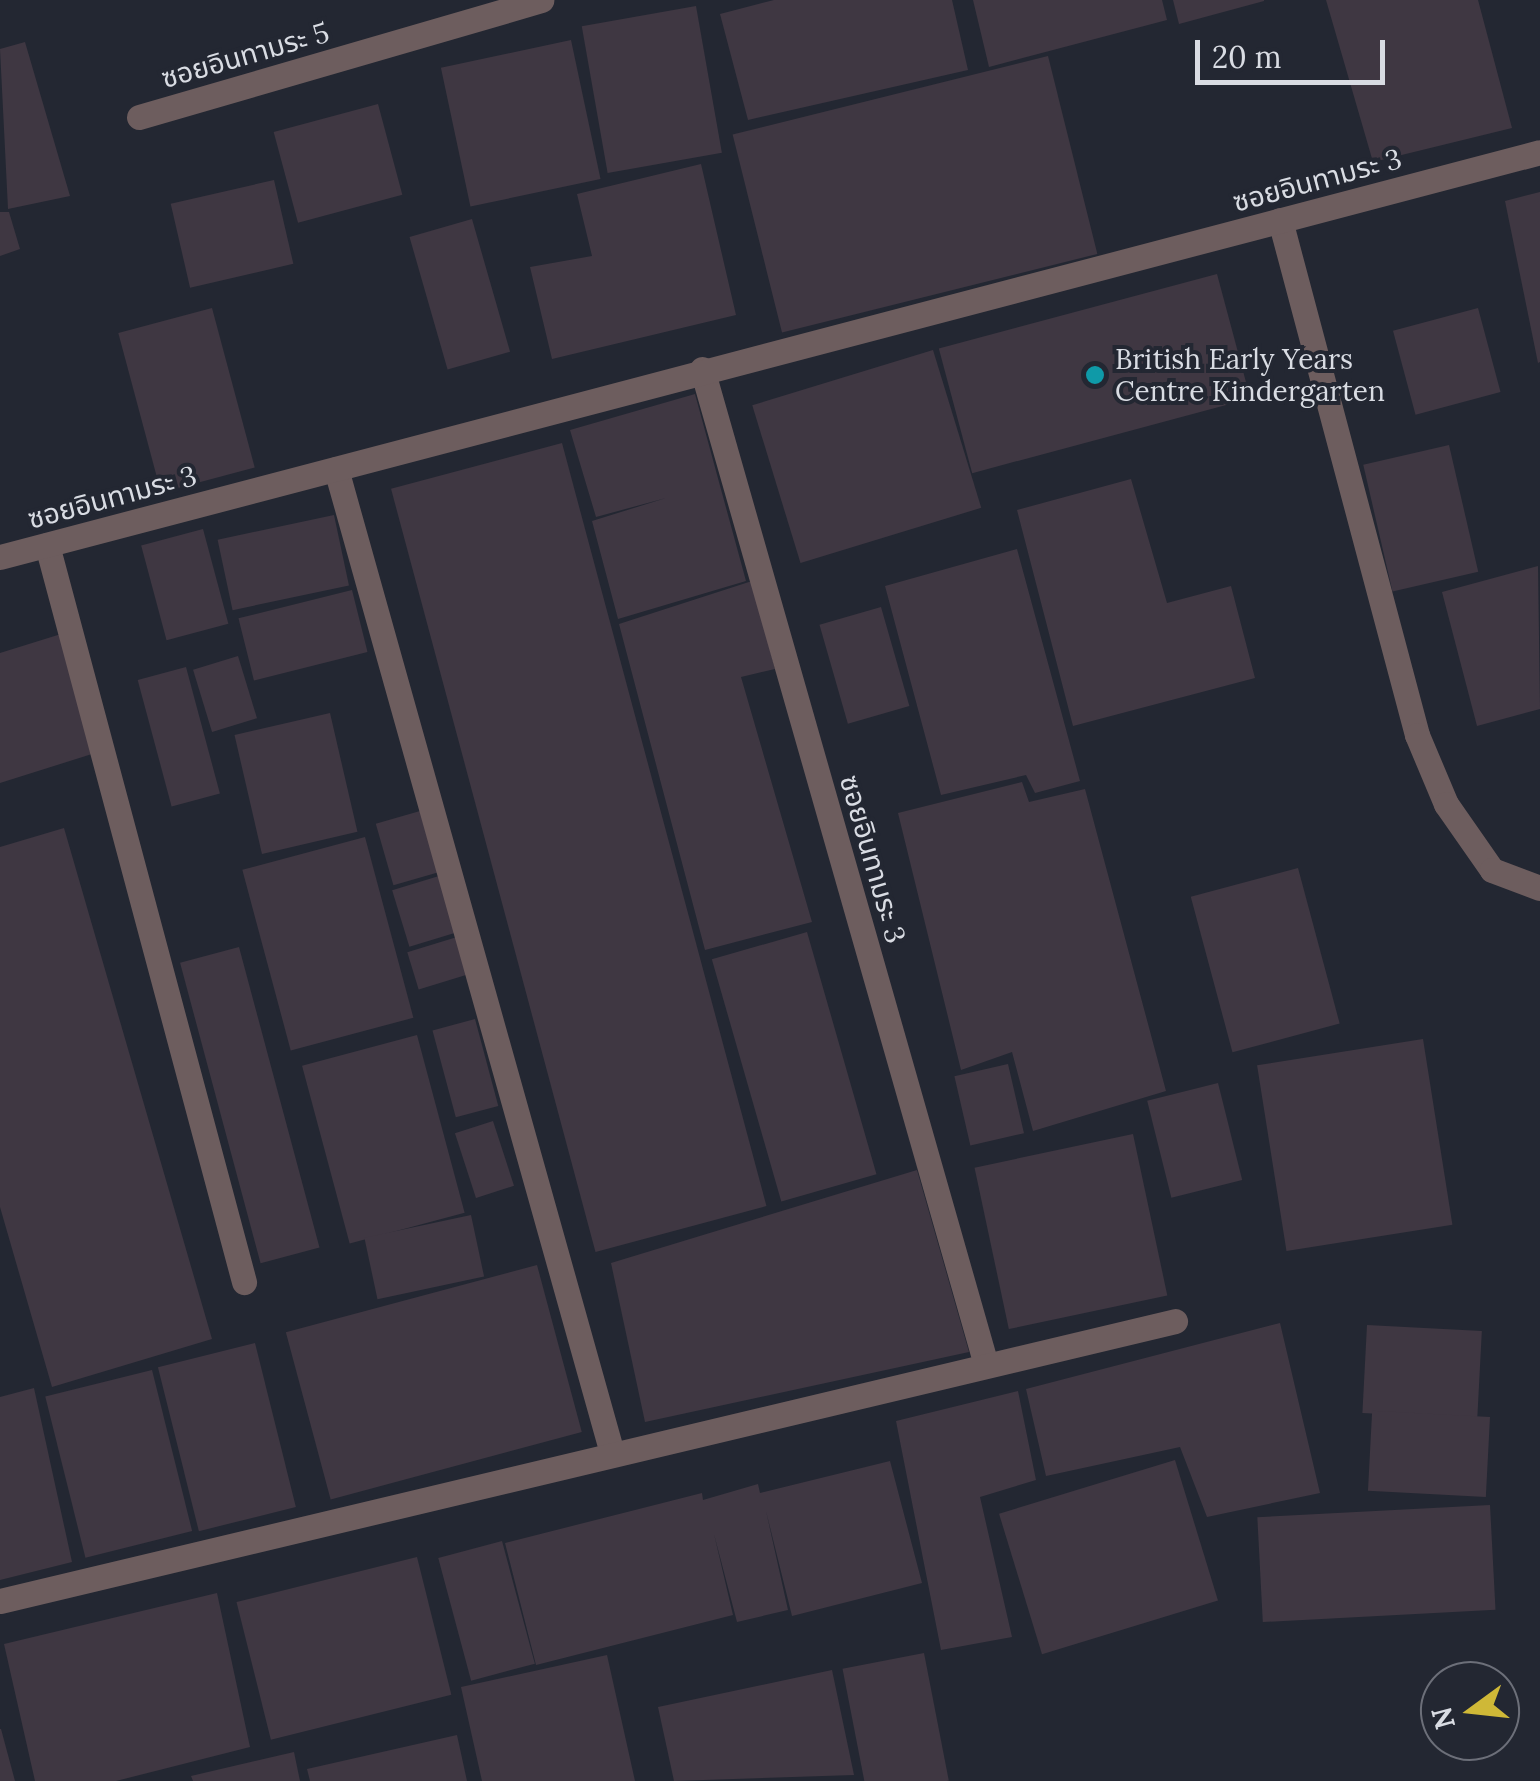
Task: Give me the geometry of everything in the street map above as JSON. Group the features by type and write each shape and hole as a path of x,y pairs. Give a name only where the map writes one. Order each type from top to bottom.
{"street":[{"name":"ซอยอินทามระ 5","path":"139,118 541,0"},
{"name":"ซอยอินทามระ 3","path":"0,556 1540,152"},
{"path":"1280,220 1416,735 1446,804 1492,870 1540,888"},
{"name":"ซอยอินทามระ 3","path":"702,369 986,1364"},
{"path":"336,469 612,1453"},
{"path":"46,544 244,1282"},
{"path":"0,1601 1175,1322"}],"building":[{"path":"774,0 952,0 968,70 748,120 720,14"},
{"path":"973,0 1162,0 1167,20 989,67"},
{"path":"1173,0 1264,0 1264,1 1179,24"},
{"path":"1326,0 1478,0 1512,128 1373,162"},
{"path":"696,6 722,153 608,173 582,26"},
{"path":"571,40 601,179 470,207 441,68"},
{"path":"25,42 70,196 8,209 0,49"},
{"path":"1048,56 1097,254 782,333 733,135"},
{"path":"378,104 402,195 298,223 274,132"},
{"path":"701,164 736,315 552,359 530,267 592,256 577,194"},
{"path":"274,180 293,264 190,288 171,204"},
{"path":"1540,192 1540,362 1538,363 1505,201"},
{"path":"0,212 9,212 20,249 0,256"},
{"path":"472,219 510,352 448,370 410,237"},
{"name":"British Early Years Centre Kindergarten","path":"1217,274 1250,399 972,473 939,349"},
{"path":"212,308 255,467 161,492 118,333"},
{"path":"1478,308 1501,392 1416,415 1393,331"},
{"path":"933,350 981,508 800,563 752,405"},
{"path":"695,394 746,581 618,619 592,521 666,498 596,517 570,430"},
{"path":"562,443 766,1206 595,1252 391,489"},
{"path":"1449,445 1478,572 1392,591 1363,465"},
{"path":"1131,479 1167,603 1231,586 1255,678 1073,726 1017,510"},
{"path":"334,515 349,585 233,610 218,540"},
{"path":"203,529 228,624 167,640 141,546"},
{"path":"1017,549 1080,781 1035,793 1026,775 941,795 885,586"},
{"path":"1538,566 1540,709 1477,726 1442,592"},
{"path":"752,581 775,669 741,677 812,922 705,950 619,624"},
{"path":"352,590 367,652 254,680 238,618"},
{"path":"881,607 909,706 848,724 819,625"},
{"path":"61,634 92,754 0,783 0,653"},
{"path":"238,656 257,718 212,732 193,670"},
{"path":"186,667 220,794 172,806 138,680"},
{"path":"330,713 357,832 262,854 235,735"},
{"path":"1022,782 1029,802 1085,789 1166,1091 1033,1131 1012,1052 961,1070 898,813"},
{"path":"420,811 438,873 393,885 376,824"},
{"path":"64,828 212,1339 52,1387 0,1207 0,847"},
{"path":"365,837 413,1018 291,1050 242,870"},
{"path":"1298,868 1340,1024 1232,1052 1191,897"},
{"path":"439,876 456,932 409,947 392,890"},
{"path":"807,932 876,1174 781,1202 712,959"},
{"path":"457,937 468,974 419,989 407,952"},
{"path":"239,947 319,1247 261,1263 180,963"},
{"path":"475,1019 498,1106 456,1117 432,1030"},
{"path":"417,1035 465,1213 350,1244 302,1066"},
{"path":"1423,1039 1452,1225 1286,1251 1257,1065"},
{"path":"1008,1064 1024,1133 970,1146 954,1076"},
{"path":"1218,1083 1242,1180 1171,1198 1147,1101"},
{"path":"493,1121 514,1186 476,1198 455,1133"},
{"path":"1133,1134 1167,1295 1009,1329 975,1168"},
{"path":"917,1170 969,1352 645,1422 611,1263"},
{"path":"471,1215 484,1277 377,1299 364,1238"},
{"path":"537,1265 582,1432 331,1499 286,1332"},
{"path":"1280,1323 1320,1493 1207,1517 1180,1447 1046,1476 1026,1389"},
{"path":"1367,1325 1482,1331 1477,1419 1362,1413"},
{"path":"255,1343 296,1507 199,1531 158,1367"},
{"path":"152,1370 192,1531 85,1558 45,1397"},
{"path":"34,1388 72,1562 0,1580 0,1397"},
{"path":"1018,1391 1036,1480 980,1497 1012,1637 941,1650 896,1421"},
{"path":"1372,1411 1490,1417 1486,1497 1368,1491"},
{"path":"1175,1460 1218,1601 1042,1654 999,1514"},
{"path":"890,1461 922,1583 792,1616 766,1511 788,1610 737,1622 714,1534 733,1615 536,1665 505,1543 702,1493 703,1500 758,1484 760,1493"},
{"path":"1490,1505 1495,1610 1263,1622 1257,1517"},
{"path":"502,1541 535,1664 471,1681 438,1558"},
{"path":"417,1557 451,1695 271,1740 237,1602"},
{"path":"217,1593 250,1747 116,1781 35,1781 4,1644"},
{"path":"924,1653 949,1781 864,1781 843,1669"},
{"path":"607,1655 635,1781 482,1781 461,1687"},
{"path":"832,1670 854,1775 674,1781 658,1707"},
{"path":"1,1729 15,1781 0,1781"},
{"path":"457,1735 467,1781 310,1781 307,1769"},
{"path":"294,1752 300,1781 193,1781 191,1776"}],"place":[{"name":"British Early Years Centre Kindergarten","path":"1095,375"}]}
